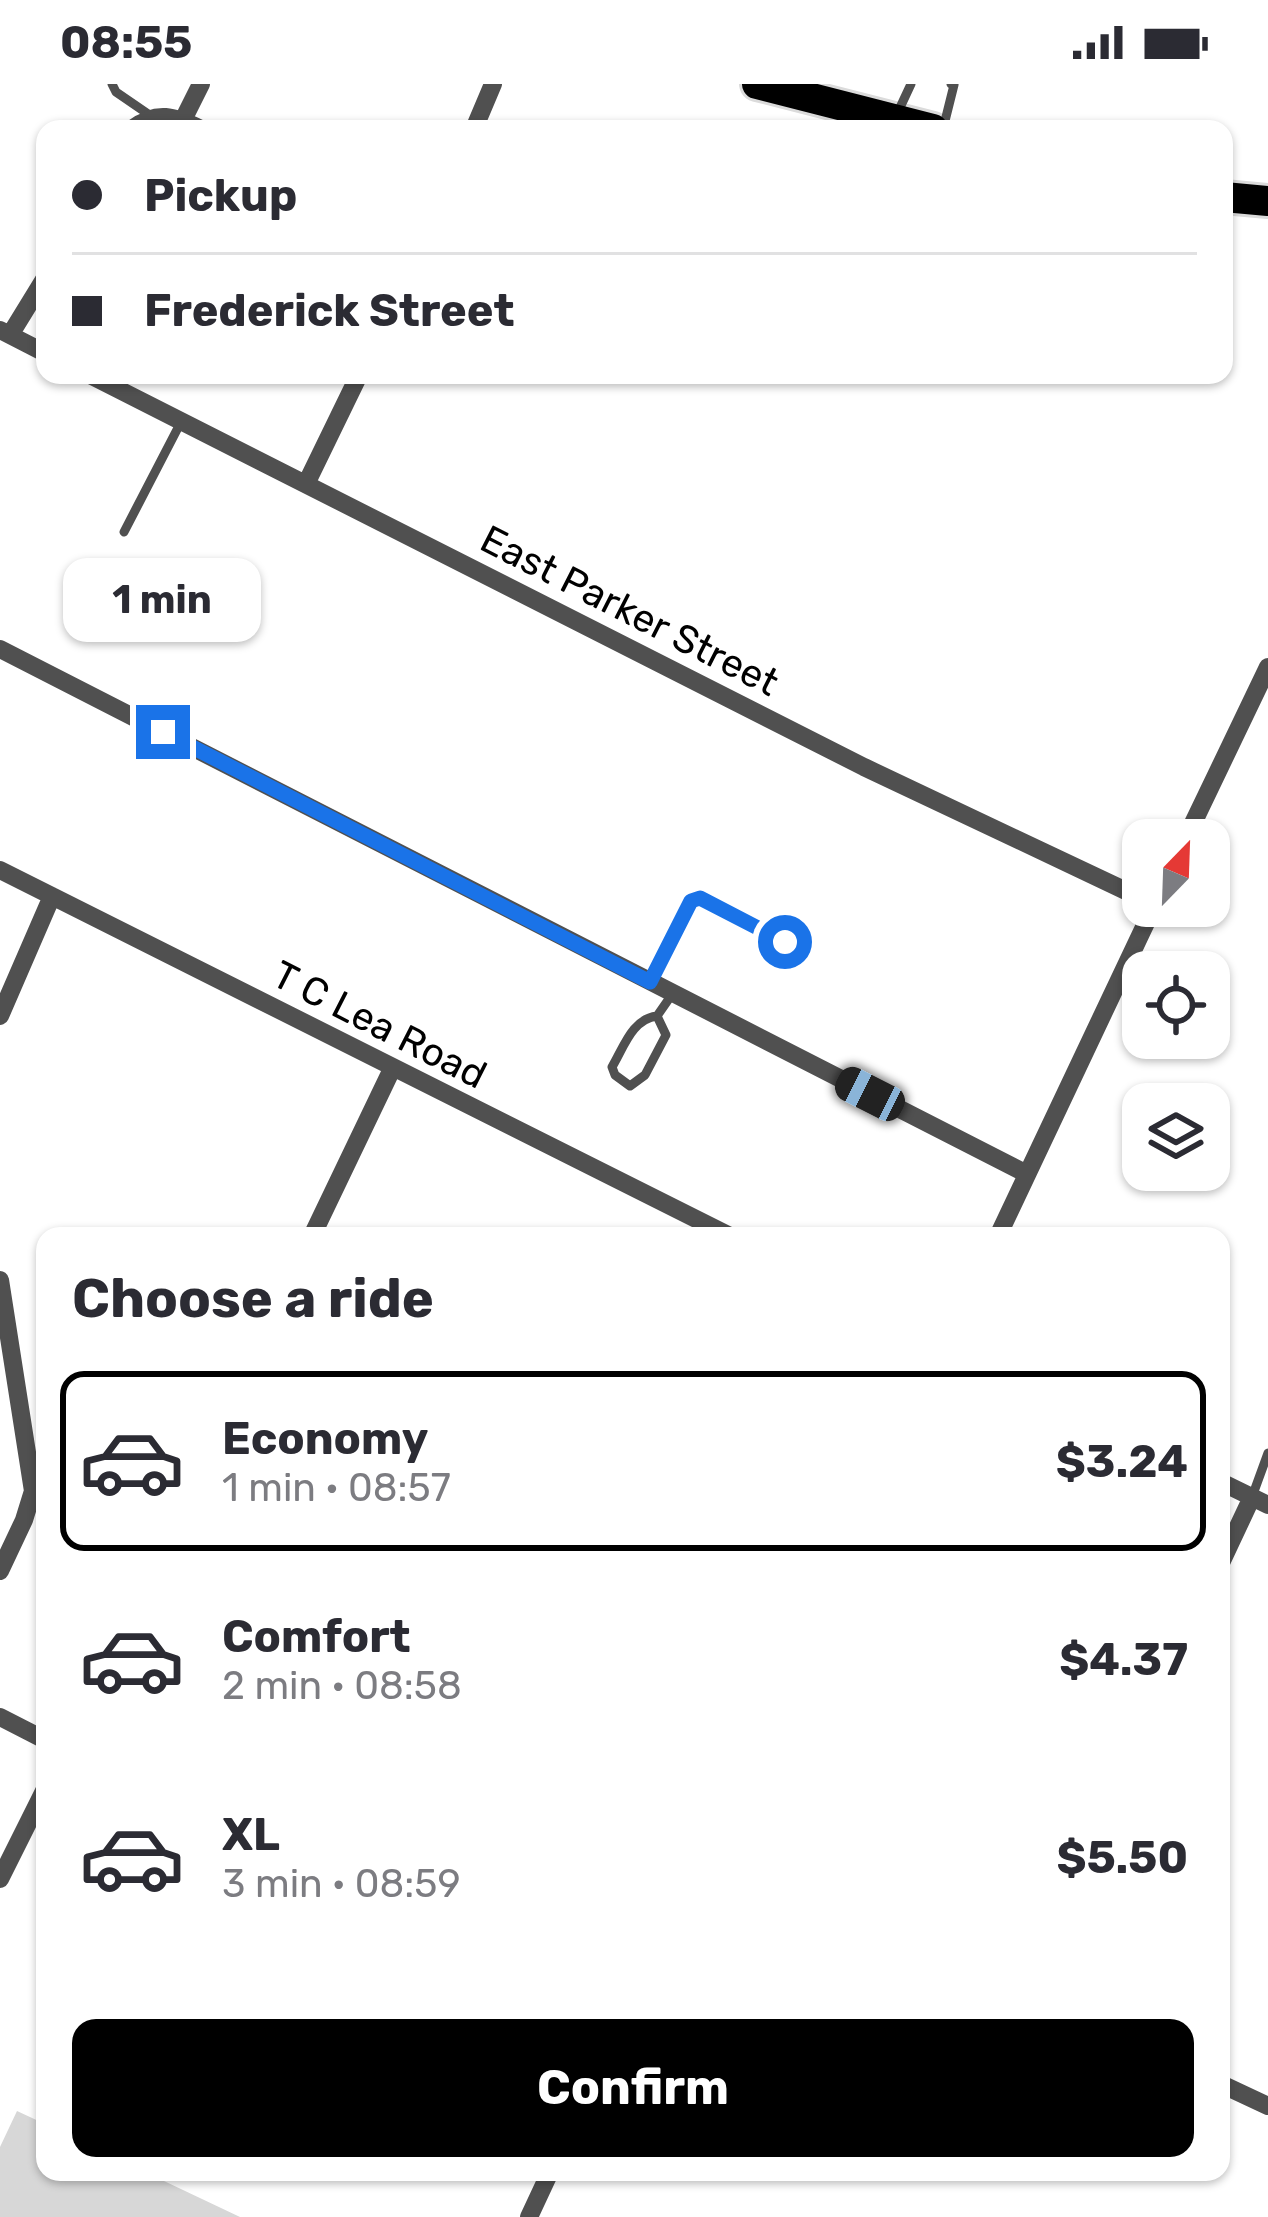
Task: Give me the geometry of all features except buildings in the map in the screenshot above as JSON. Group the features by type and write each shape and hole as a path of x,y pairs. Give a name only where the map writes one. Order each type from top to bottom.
{"main road":[{"path":"777,86 899,120"},
{"path":"1233,197 1268,202"}],"street":[{"path":"193,120 201,84"},
{"path":"478,120 493,84"},
{"path":"146,120 152,116 172,120"},
{"path":"36,290 5,333 36,348"},
{"name":"East Parker Street","path":"108,384 864,767 1122,889"},
{"path":"307,482 355,384"},
{"path":"0,650 1027,1174"},
{"path":"1196,819 1268,667"},
{"name":"T C Lea Road","path":"0,870 712,1227"},
{"path":"0,1016 52,896"},
{"path":"1002,1227 1144,927"},
{"path":"316,1227 393,1067"},
{"path":"0,1280 33,1491 0,1571"},
{"path":"1230,1486 1260,1501 1230,1549"},
{"path":"0,1717 36,1736"},
{"path":"0,1880 36,1808"},
{"path":"1230,2088 1268,2106"},
{"path":"529,2217 546,2181"}],"lane":[{"path":"112,84 116,92 152,116"},
{"path":"895,119 911,84"},
{"path":"945,120 951,84"},
{"path":"124,532 182,420"},
{"path":"650,982 691,901 700,898 785,942"},
{"path":"657,1016 666,1035 645,1076 630,1086 612,1067 635,1027 657,1016 673,993"},
{"path":"1260,1501 1268,1453"}],"shaded area":[{"path":"17,2111 36,2120 36,2181 164,2181 240,2217 0,2217 0,2147"}],"route":[{"path":"163,732 650,982 691,901 700,898 785,942"}]}
